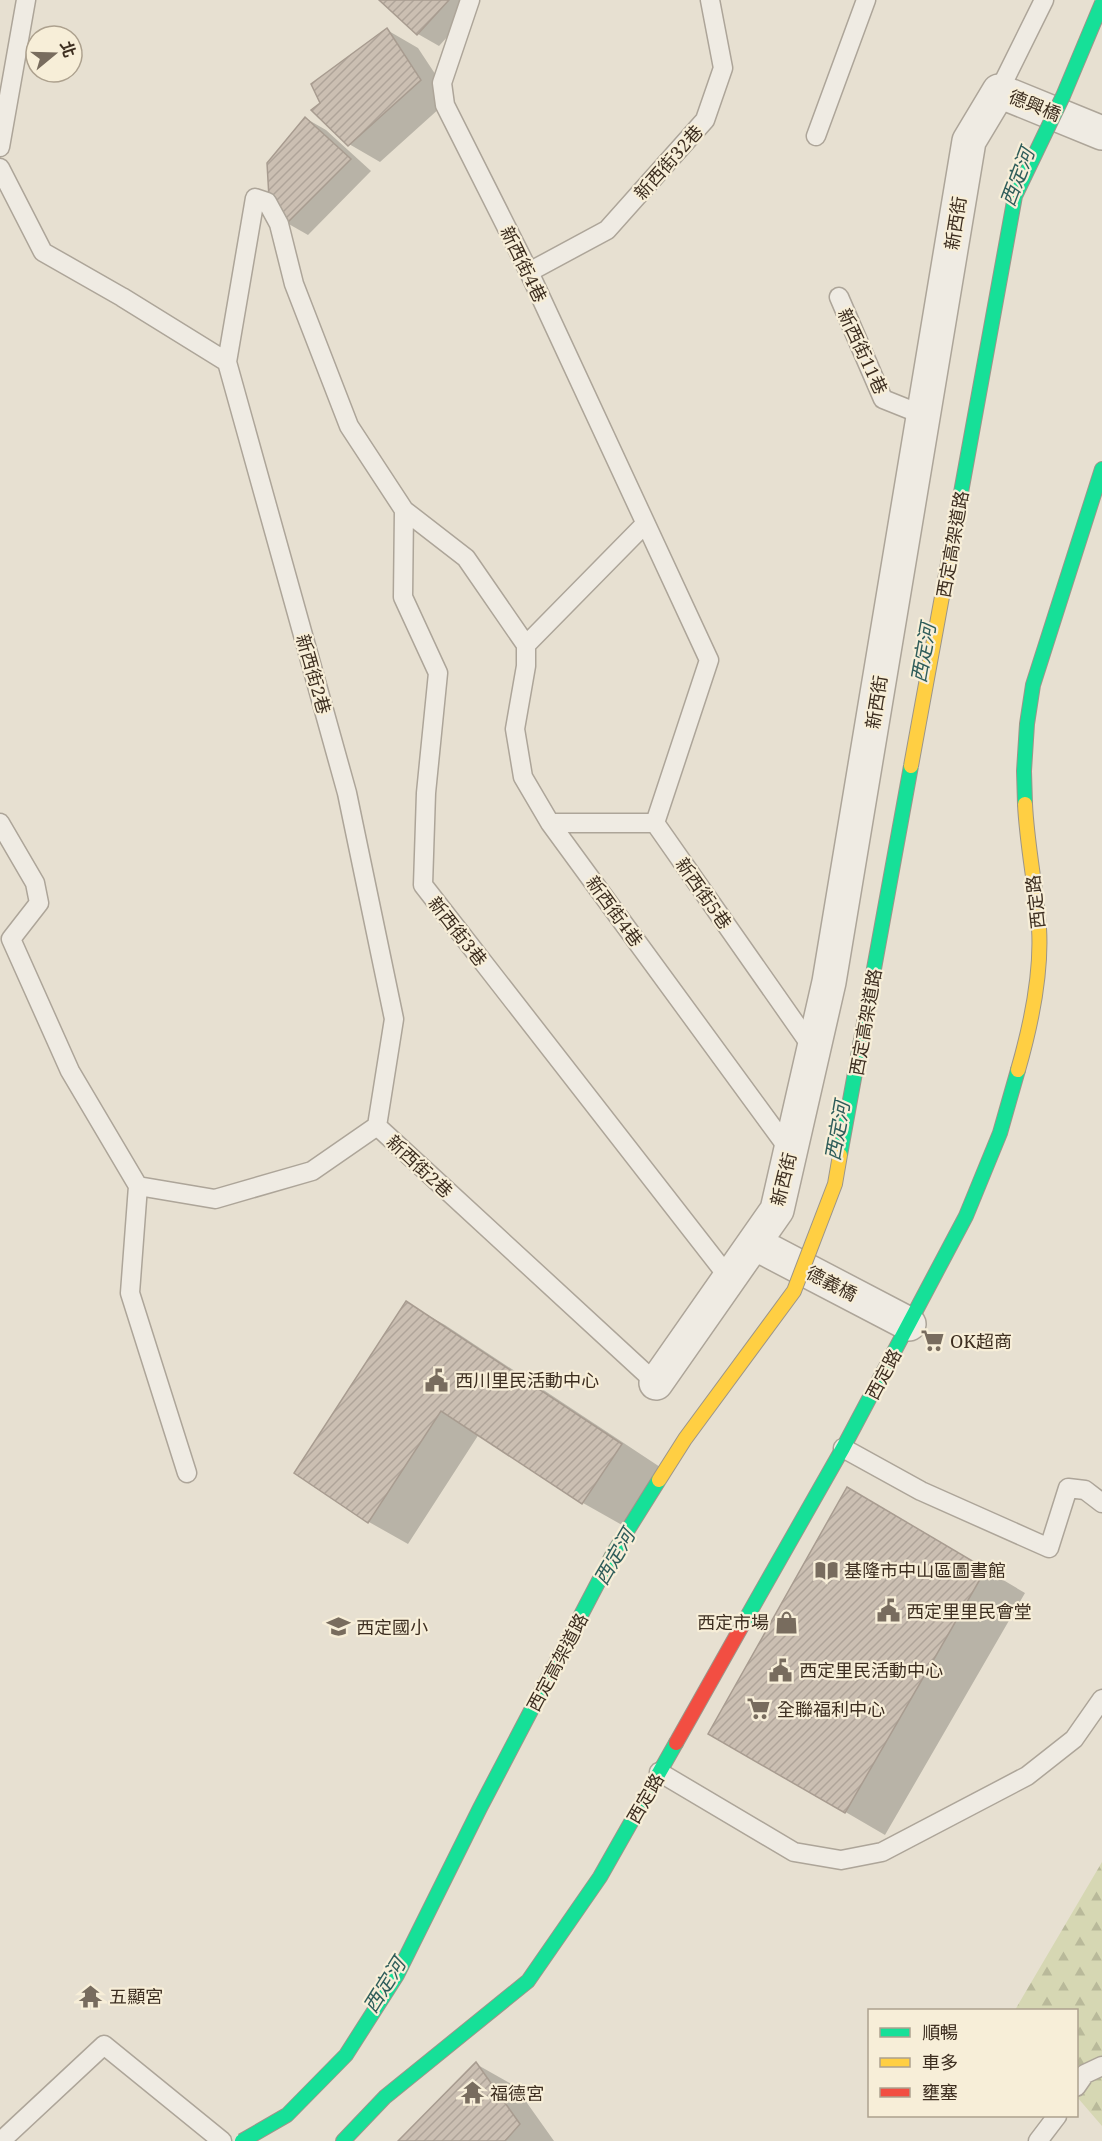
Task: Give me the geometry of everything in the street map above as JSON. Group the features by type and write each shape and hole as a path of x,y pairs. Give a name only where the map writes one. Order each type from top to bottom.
{"street":[{"name":"西定高架道路","path":"242,2141 286,2115 346,2055 397,1975 480,1808 614,1552 685,1439 794,1291 835,1184 1015,196 1064,96 1102,3"},
{"name":"德興橋","path":"999,91 1102,133"},
{"name":"新西街","path":"656,1383 777,1210 829,982 969,141 999,91"},
{"name":"西定路","path":"343,2141 385,2097 528,1981 600,1877 843,1448 966,1215 1000,1133 1025,1047 1036,990 1039,930 1026,820 1024,771 1027,724 1033,685 1102,469"},
{"name":"德義橋","path":"754,1243 909,1324"}],"lane":[{"path":"0,147 26,0"},
{"name":"新西街4巷","path":"470,0 442,83 445,105 529,272 709,660 655,823"},
{"name":"新西街32巷","path":"529,272 607,230 705,120 723,68 710,0"},
{"path":"816,136 866,0"},
{"name":"新西街","path":"999,91 1044,0"},
{"path":"0,168 43,252 122,297 227,362"},
{"name":"新西街2巷","path":"404,510 349,426 294,284 279,224 267,202 255,198 227,362 347,793 394,1019 377,1126 656,1383"},
{"name":"新西街11巷","path":"839,297 883,399 923,415"},
{"path":"404,510 466,558 526,645 645,524"},
{"name":"新西街3巷","path":"404,510 403,597 438,673 426,793 423,885 729,1278"},
{"name":"新西街4巷","path":"526,645 526,666 515,729 523,777 550,823 790,1151"},
{"path":"0,823 35,883 39,903 12,939 70,1071 138,1186 130,1293 187,1473"},
{"path":"550,823 655,823"},
{"name":"新西街5巷","path":"655,823 814,1050"},
{"path":"138,1186 215,1198 312,1171 377,1126"},
{"path":"843,1448 921,1491 1049,1548 1068,1488 1086,1490 1102,1503"},
{"path":"659,1772 794,1852 841,1860 882,1852 1027,1776 1074,1739 1102,1699"},
{"path":"1,2141 104,2045 222,2141"},
{"path":"1078,2085 1085,2074 1102,2066"},
{"path":"1038,2141 1056,2117"}],"green space":[{"path":"1102,1862 1102,2126 1078,2098 1078,2009 1016,2009"}],"building":[{"path":"379,0 449,0 417,35"},
{"path":"387,28 421,80 348,146 311,110 320,103 311,84"},
{"path":"305,117 351,159 286,224 269,198 267,163"},
{"path":"406,1301 622,1444 582,1504 441,1411 368,1523 294,1473"},
{"path":"847,1487 986,1569 845,1813 708,1734"},
{"name":"福德宮","path":"476,2062 520,2124 505,2141 398,2141"}],"traffic: fast":[{"path":"952,542 1015,196 1063,96 1102,3"},
{"path":"1025,804 1024,771 1027,724 1033,685 1102,469"},
{"path":"840,1155 911,766"},
{"path":"743,1624 843,1448 966,1216 1000,1133 1018,1070"},
{"path":"242,2141 287,2115 346,2055 397,1975 480,1808 614,1552 659,1480"},
{"path":"343,2141 385,2097 528,1981 600,1877 676,1743"}],"traffic: slow":[{"path":"911,766 952,542"},
{"path":"1018,1070 1034,1000 1039,964 1038,913 1025,804"},
{"path":"659,1480 685,1439 794,1291 835,1184 840,1155"}],"traffic: jam":[{"path":"676,1743 743,1624"}],"place":[{"name":"OK超商","path":"932,1341"},
{"name":"西川里民活動中心","path":"437,1380"},
{"name":"基隆市中山區圖書館","path":"826,1570"},
{"name":"西定里里民會堂","path":"888,1611"},
{"name":"西定市場","path":"787,1622"},
{"name":"西定國小","path":"338,1627"},
{"name":"西定里民活動中心","path":"781,1670"},
{"name":"全聯福利中心","path":"759,1709"},
{"name":"五顯宮","path":"91,1996"},
{"name":"福德宮","path":"472,2093"}],"water label":[{"name":"西定河","path":"1017,177"},
{"name":"西定河","path":"923,653"},
{"name":"西定河","path":"837,1131"},
{"name":"西定河","path":"614,1557"},
{"name":"西定河","path":"384,1985"}]}
